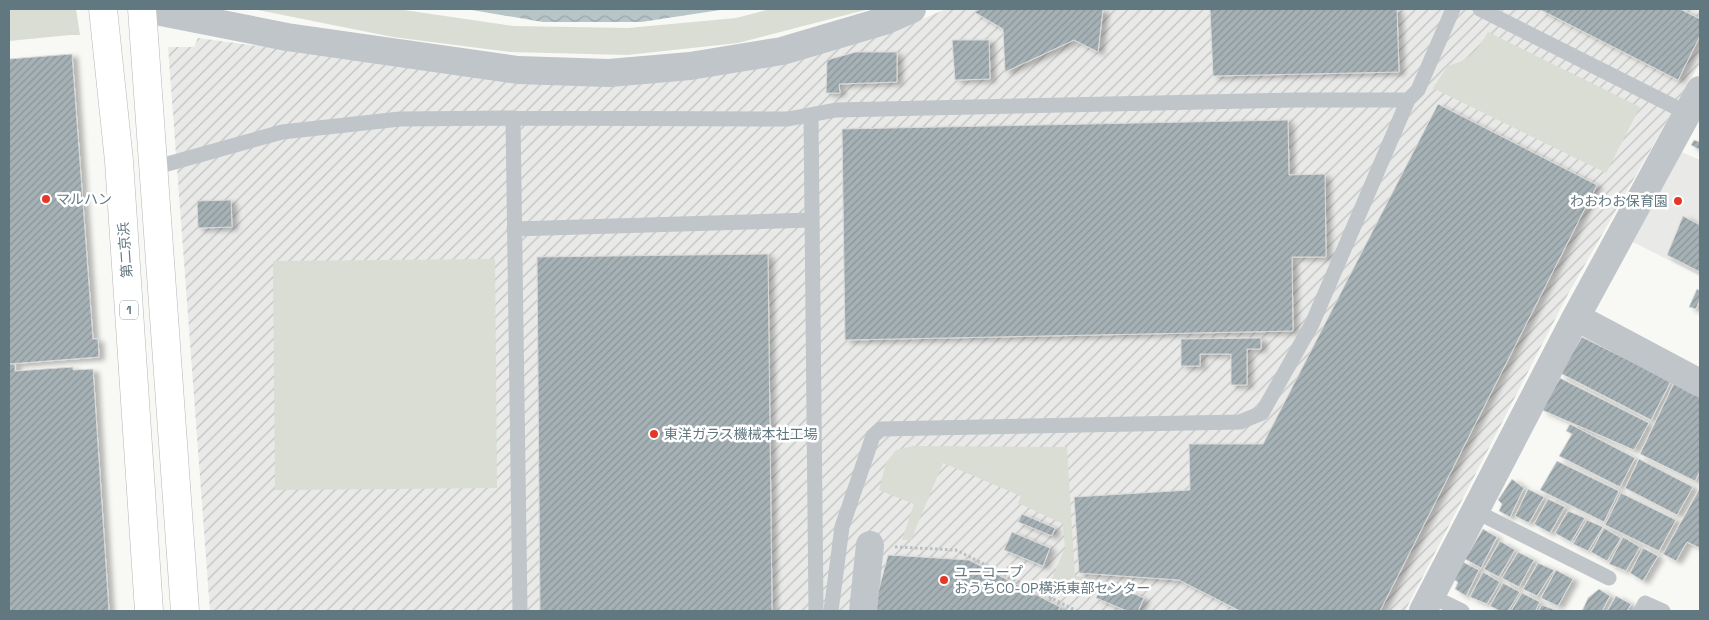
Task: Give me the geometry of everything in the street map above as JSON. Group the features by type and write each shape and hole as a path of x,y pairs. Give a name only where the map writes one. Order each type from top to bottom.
{"highway":[{"name":"第二京浜","path":"103,9 119,161 149,611"},
{"path":"144,9 153,168 186,611"}],"street":[{"path":"144,9 288,37 518,70 609,73 690,66 782,51 887,20 912,9"},
{"path":"1427,604 1576,317 1694,102"},
{"path":"1576,317 1700,383"},
{"path":"864,611 870,545"}],"lane":[{"path":"831,611 842,527 873,436 882,429 1240,422 1262,413 1312,324 1408,100 1418,90 1453,9"},
{"path":"1480,9 1694,102"},
{"path":"153,168 282,132 400,119 788,119 836,110 1297,100 1408,100"},
{"path":"811,115 816,611"},
{"path":"512,118 520,611"},
{"path":"514,229 812,220"},
{"path":"1475,510 1609,578"},
{"path":"1641,611 1645,603 1663,611"},
{"path":"1427,604 1462,611"}],"path":[{"path":"870,545 956,550 1077,611"}],"shaded area":[{"path":"9,9 76,9 80,35 9,41"},
{"path":"253,9 397,9 514,26 628,28 736,18 771,9 869,9 738,43 627,55 510,52 393,37"},
{"path":"946,9 1696,9 1700,11 1700,63 1567,296 1405,611 210,611 168,47 194,47 198,38 521,81 858,40 925,18"},
{"path":"1488,32 1640,107 1606,173 1433,88 1448,66 1462,61 1472,54"},
{"name":"わおわお保育園","path":"1681,152 1700,160 1700,276 1633,242"},
{"path":"495,259 497,488 275,490 273,261"},
{"path":"912,446 1067,447 1075,576 1094,578 1099,581 1092,598 1051,581 1065,548 1063,524 1018,503 1021,496 943,463 911,540 902,540 914,504 879,490 886,463 896,450"}],"water":[{"path":"466,9 727,9 641,22 543,22"}],"building":[{"path":"981,9 1103,9 1098,52 1074,40 1005,72 1003,29 974,12"},
{"path":"1210,9 1397,9 1399,72 1213,76"},
{"path":"1539,9 1680,9 1700,19 1700,36 1678,80"},
{"path":"952,40 989,40 990,79 955,80"},
{"path":"856,52 897,52 897,82 839,84 840,93 826,93 827,60"},
{"name":"マルハン","path":"72,54 93,339 98,339 99,357 9,364 9,59"},
{"path":"1438,104 1597,185 1380,611 1240,611 1179,580 1079,573 1074,497 1190,490 1189,444 1263,444"},
{"path":"1288,120 1289,175 1325,174 1326,257 1292,257 1293,331 845,340 842,129"},
{"path":"1694,140 1700,142 1700,150 1691,145"},
{"path":"231,200 232,227 198,228 197,201"},
{"path":"1683,216 1700,225 1700,272 1667,255"},
{"name":"東洋ガラス機械本社工場","path":"768,254 772,611 540,611 537,257"},
{"path":"1697,289 1700,291 1700,300 1696,309 1689,307"},
{"path":"1582,337 1671,381 1651,420 1560,373"},
{"path":"1261,338 1261,349 1247,349 1247,385 1231,385 1231,354 1200,354 1200,366 1181,366 1181,339"},
{"path":"9,364 15,364 15,371 73,367 73,370 93,369 109,611 9,611"},
{"path":"1560,378 1649,423 1634,450 1542,410"},
{"path":"1674,383 1700,397 1700,471 1695,481 1640,454"},
{"path":"1570,424 1635,458 1620,487 1559,456 1572,434 1566,431"},
{"path":"1639,459 1693,487 1677,515 1625,488"},
{"path":"1557,461 1619,491 1604,522 1540,490"},
{"path":"1512,479 1524,488 1510,517 1499,511 1502,504 1498,500"},
{"path":"1700,488 1700,548 1687,542 1676,561 1663,554"},
{"path":"1528,489 1544,497 1529,523 1515,516"},
{"path":"1621,493 1676,520 1659,551 1605,525"},
{"path":"1548,499 1565,507 1550,533 1534,524"},
{"path":"1568,511 1585,518 1571,542 1555,533"},
{"path":"1022,514 1055,528 1052,536 1018,522"},
{"path":"1587,520 1603,527 1588,551 1573,544"},
{"path":"1604,528 1621,538 1607,561 1591,552"},
{"path":"1483,529 1497,537 1481,568 1465,559"},
{"path":"1012,532 1050,548 1043,566 1004,550"},
{"path":"1623,537 1640,547 1626,571 1609,564"},
{"path":"1500,541 1515,550 1499,577 1484,569"},
{"path":"1643,548 1658,556 1643,581 1630,573"},
{"path":"1518,552 1534,560 1519,587 1502,578"},
{"name":"ユーコープ おうちCO-OP横浜東部センター","path":"888,555 969,560 1060,607 1058,611 869,611 876,600"},
{"path":"1463,562 1479,570 1466,596 1455,589 1458,582 1453,579"},
{"path":"1538,563 1554,570 1537,596 1523,589"},
{"path":"1556,570 1573,579 1558,606 1541,598"},
{"path":"1483,572 1500,582 1487,604 1470,597"},
{"path":"1104,581 1144,598 1138,611 1127,611 1096,598"},
{"path":"1503,583 1520,592 1508,611 1500,611 1490,606"},
{"path":"1599,589 1610,596 1602,611 1582,611 1588,598"},
{"path":"1522,593 1540,602 1535,611 1511,611"},
{"path":"1616,596 1631,604 1627,611 1607,611"},
{"path":"1542,605 1558,611 1538,611"}],"place":[{"name":"マルハン","path":"46,199"},
{"name":"わおわお保育園","path":"1678,201"},
{"name":"東洋ガラス機械本社工場","path":"654,434"},
{"name":"ユーコープ おうちCO-OP横浜東部センター","path":"944,580"}]}
